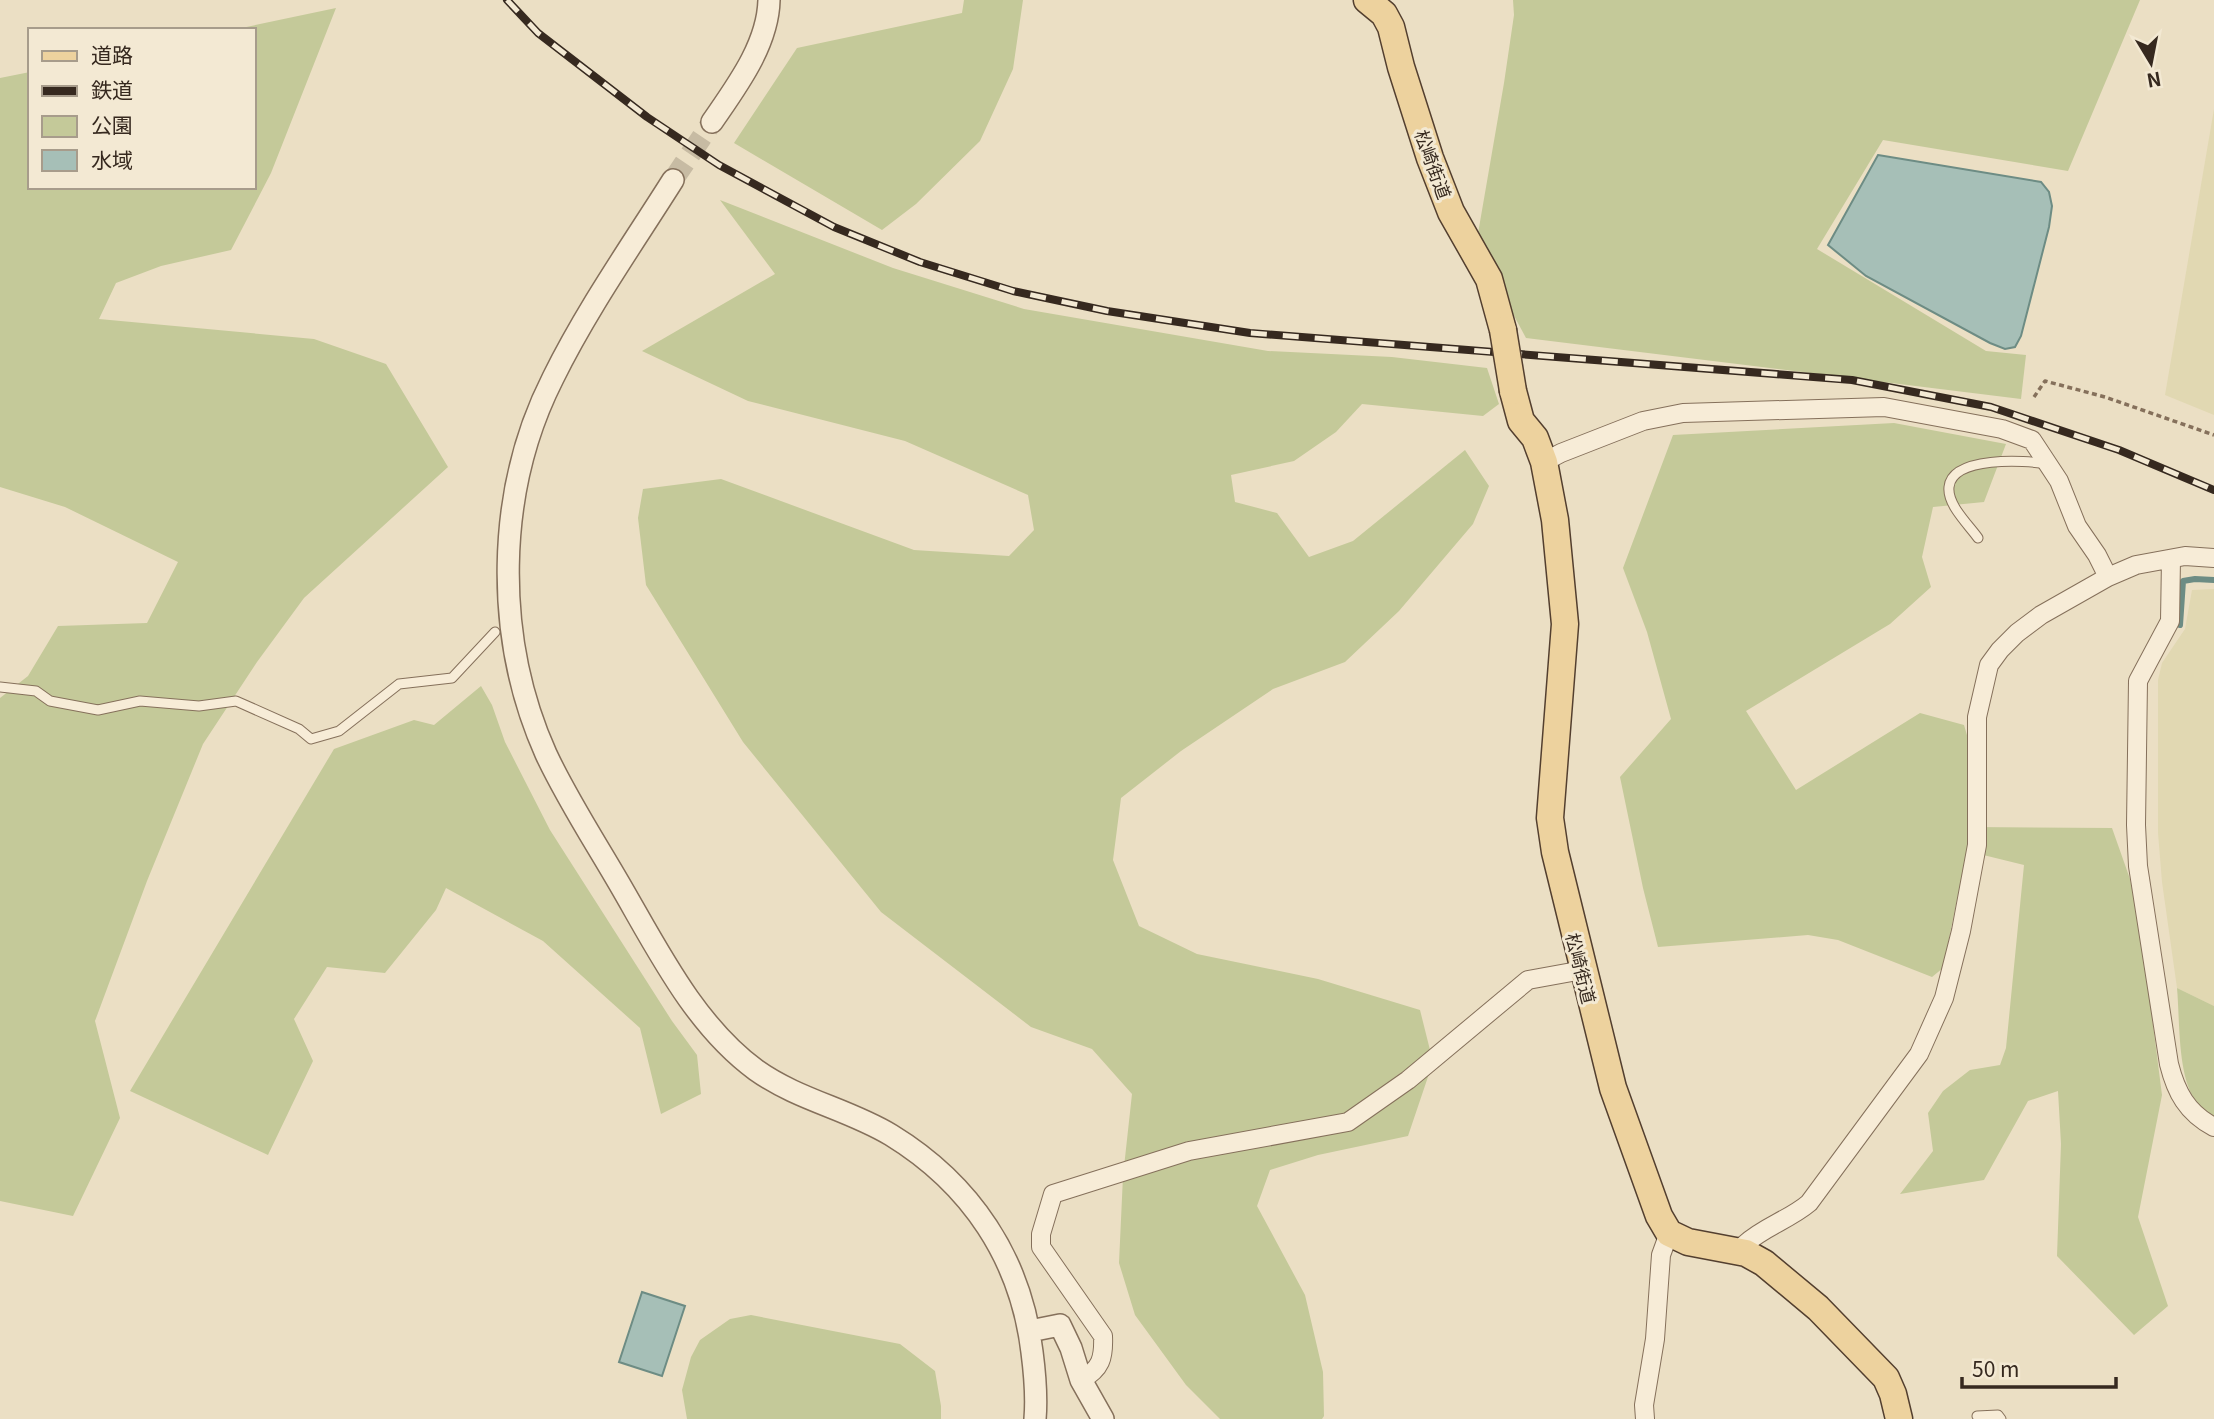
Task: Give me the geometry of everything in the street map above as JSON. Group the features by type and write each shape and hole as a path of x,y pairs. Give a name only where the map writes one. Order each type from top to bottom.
{"main road":[{"name":"松崎街道","path":"1370,1 1384,14 1391,27 1430,158 1451,212 1489,279 1503,330 1521,421 1535,438 1544,462 1555,520 1565,624 1550,818 1555,852 1613,1088 1658,1216 1669,1233"},
{"path":"1669,1233 1688,1242 1746,1254 1764,1263 1818,1308 1880,1371 1893,1394 1899,1419"}],"street":[{"path":"712,122 756,50 769,14 769,0"},
{"path":"673,180 578,331 551,380 533,424 520,469 510,528 510,624 517,667 531,716 562,785 668,967 701,1014 725,1042 755,1069 789,1090 889,1134 940,1172 968,1200 996,1238 1019,1289 1030,1331 1037,1396 1035,1419"},
{"path":"1544,462 1643,421 1683,413 1884,407 2002,429 2032,440 2059,481 2077,526 2108,577"},
{"path":"1746,1254 1744,1245 1754,1235 1794,1216 1809,1203 1919,1054 1944,998 1961,932 1977,845 1977,717 1989,665 2017,633 2041,615 2108,577 2136,565 2185,556 2214,558"},
{"path":"2171,559 2170,621 2138,681 2138,866 2174,1086 2184,1103 2203,1122 2214,1128"},
{"path":"1081,1380 1099,1368 1104,1352 1103,1336 1041,1247 1041,1234 1053,1194 1189,1151 1348,1122 1408,1080 1528,980 1583,970"},
{"path":"1644,1419 1656,1339 1661,1255 1669,1233"},
{"path":"1030,1331 1060,1325 1081,1380 1104,1419"}],"lane":[{"path":"1978,538 1953,504 1948,488 1954,475 1971,466 1998,461 2028,460 2048,464"},
{"path":"0,687 36,691 50,701 98,709 140,701 199,706 236,701 299,729 310,739 339,731 399,684 452,678 495,632"},
{"path":"1977,1416 1998,1415 2001,1419"}],"path":[{"path":"2034,397 2045,381 2105,397 2214,435"}],"shaded area":[{"path":"2214,109 2214,415 2165,395"},
{"path":"2214,589 2214,1006 2177,988 2158,833 2158,680 2162,663 2185,629 2192,590"}],"green space":[{"path":"964,0 1023,0 1013,69 980,141 916,204 882,230 734,143 797,48 962,13"},
{"path":"1513,0 2140,0 2068,171 1883,140 1817,249 1986,351 2026,355 2021,399 1526,338 1476,245 1504,83 1514,15"},
{"path":"336,8 271,173 231,250 161,266 116,283 99,319 314,339 386,364 448,467 304,598 257,662 203,744 147,881 95,1021 120,1118 73,1216 0,1201 0,698 28,676 58,626 147,623 178,562 65,507 0,487 0,78 28,72 28,189 256,189 256,28 241,28"},
{"path":"720,200 893,268 1024,309 1268,351 1392,357 1487,368 1499,404 1483,416 1362,404 1336,432 1294,461 1231,475 1235,502 1277,513 1309,557 1353,541 1465,450 1489,486 1473,524 1399,611 1345,662 1273,689 1181,751 1121,798 1113,860 1139,926 1197,954 1318,979 1420,1010 1433,1062 1408,1136 1318,1155 1270,1170 1257,1206 1305,1295 1323,1372 1322,1419 1220,1419 1186,1385 1135,1315 1119,1263 1123,1176 1132,1094 1092,1049 1031,1027 881,912 743,742 646,585 638,518 643,489 721,479 914,550 1009,556 1034,530 1028,495 905,441 748,401 642,351 775,274"},
{"path":"1894,423 2006,444 1984,502 1933,507 1922,557 1931,587 1890,624 1746,711 1796,790 1920,713 1964,725 1969,742 1971,827 2112,828 2130,879 2142,939 2162,1095 2138,1217 2168,1306 2134,1335 2057,1256 2061,1144 2058,1091 2028,1101 1984,1180 1900,1194 1933,1151 1928,1113 1943,1091 1970,1070 2000,1065 2006,1048 2024,865 1967,851 1943,968 1932,977 1838,940 1808,935 1658,947 1620,777 1671,719 1647,632 1623,568 1673,435"},
{"path":"481,686 492,705 505,742 550,830 672,1021 697,1055 701,1094 661,1114 640,1028 543,941 446,888 436,910 385,973 327,967 294,1019 313,1061 268,1155 130,1091 334,749 414,720 434,725"},
{"path":"2177,988 2214,1006 2214,1118 2197,1103 2186,1079"},
{"path":"751,1315 900,1344 935,1371 941,1419 687,1419 682,1390 691,1357 700,1340 730,1319"}],"water":[{"path":"1878,155 2041,182 2049,192 2052,206 2049,227 2021,336 2015,347 2005,349 1990,343 1866,276 1828,245"},
{"path":"642,1292 685,1306 662,1376 619,1362"}],"waterway":[{"path":"2180,625 2183,581 2214,580"}],"tunnel":[{"path":"673,180 712,122"}],"railway":[{"path":"507,0 538,33 647,117 719,165 834,227 920,262 1013,291 1107,311 1250,333 1852,380 1991,407 2119,450 2214,490"}]}
